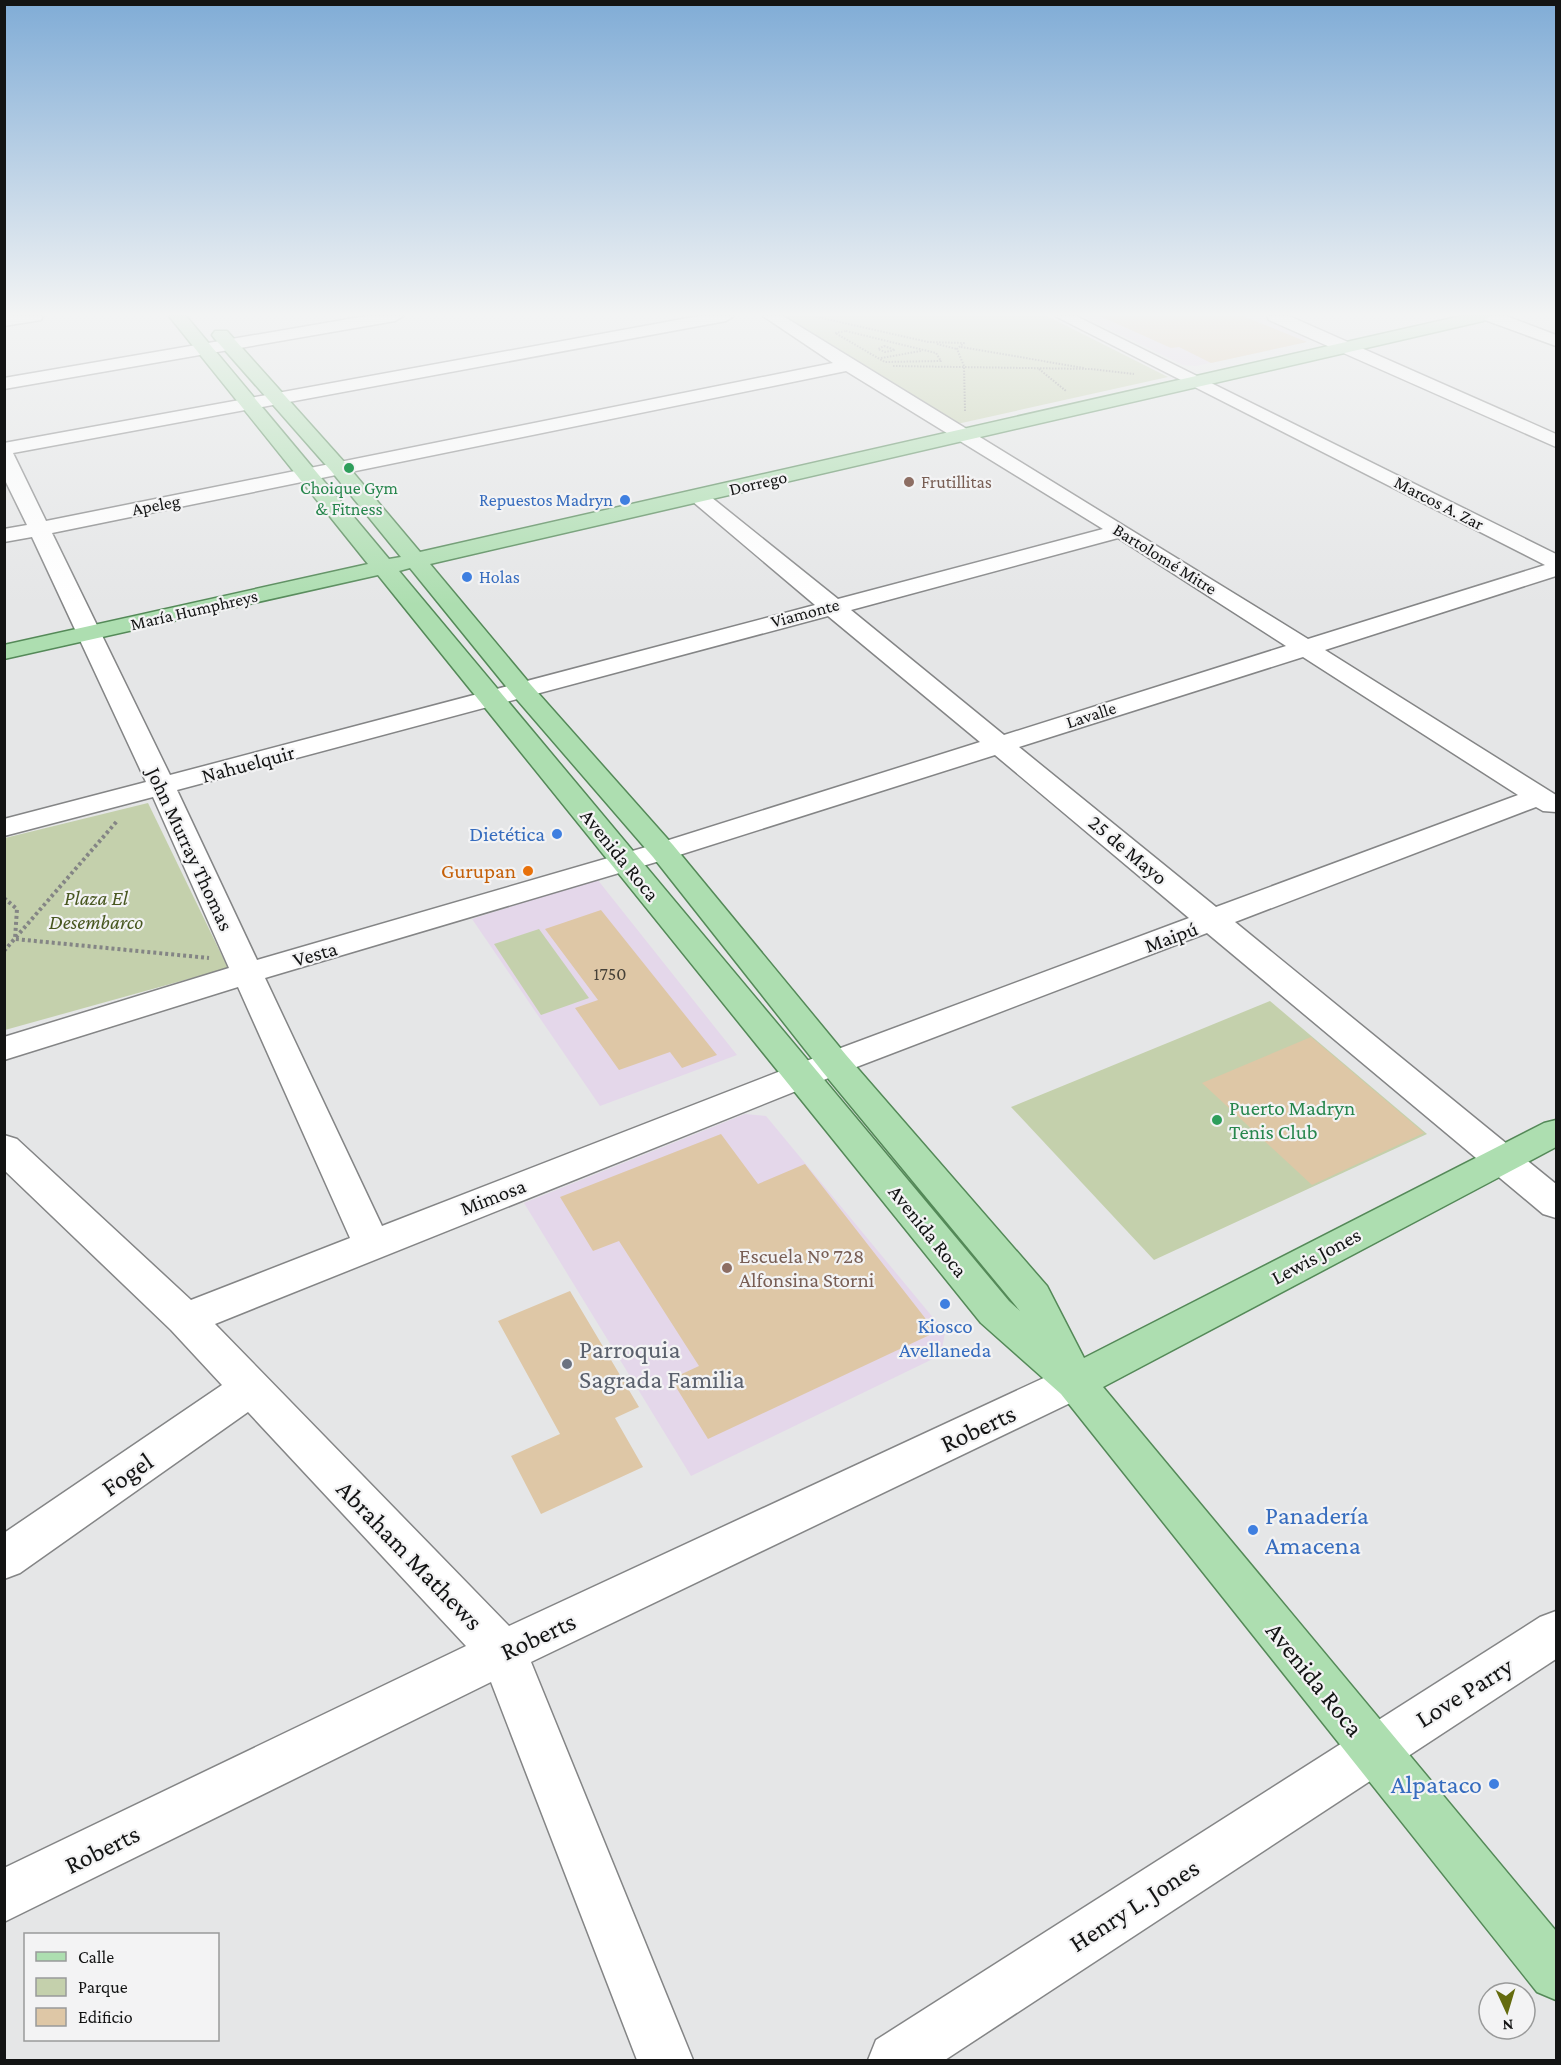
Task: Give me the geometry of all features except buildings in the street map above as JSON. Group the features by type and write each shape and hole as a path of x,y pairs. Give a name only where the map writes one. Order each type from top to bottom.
{"main road":[{"name":"Avenida Roca","path":"256,412 626,862 818,1069"},
{"name":"Avenida Roca","path":"290,412 339,468 522,690 663,851 995,1312 1075,1382 1372,1750 1557,1973"},
{"name":"Dorrego","path":"384,567 699,497 1060,412"},
{"name":"María Humphreys","path":"4,652 384,567"},
{"name":"Lewis Jones","path":"1075,1382 1557,1132"}],"street":[{"path":"4,449 203,412"},
{"name":"Apeleg","path":"4,536 618,412"},
{"name":"Bartolomé Mitre","path":"924,412 1306,646 1548,801"},
{"name":"Marcos A. Zar","path":"1257,412 1557,562"},
{"path":"1493,412 1557,441"},
{"name":"John Murray Thomas","path":"4,455 89,634 152,790 244,968 372,1245"},
{"name":"25 de Mayo","path":"699,497 1557,1204"},
{"name":"Viamonte","path":"491,698 831,606 1121,531"},
{"name":"Lavalle","path":"626,862 1557,568"},
{"name":"Nahuelquir","path":"4,828 491,698"},
{"name":"Maipú","path":"818,1069 1214,921 1548,801"},
{"name":"Vesta","path":"4,1049 244,968 626,862"},
{"name":"Mimosa","path":"185,1319 818,1069"},
{"name":"Abraham Mathews","path":"4,1148 185,1319 249,1389 503,1652 665,2061"},
{"name":"Roberts","path":"6,1893 503,1652 1075,1382"},
{"name":"Fogel","path":"4,1559 249,1389"},
{"name":"Love Parry","path":"1372,1750 1557,1633"},
{"name":"Henry L. Jones","path":"896,2061 1372,1750"}],"path":[{"path":"961,436 965,412"},
{"path":"4,951 152,790"},
{"path":"4,898 17,909 15,939"},
{"path":"15,939 244,968"}],"shaded area":[{"path":"597,879 737,1055 600,1106 472,919"},
{"name":"Escuela Nº 728 Alfonsina Storni","path":"745,1114 766,1116 945,1332 941,1355 691,1476 524,1203"}],"green space":[{"path":"938,412 1009,412 957,424"},
{"name":"Plaza El Desembarco","path":"148,803 228,968 5,1030 5,838"},
{"path":"539,929 589,998 541,1015 494,944"},
{"name":"Puerto Madryn Tenis Club","path":"1270,1001 1427,1134 1154,1260 1011,1107"}],"place":[{"name":"Choique Gym & Fitness","path":"349,468"},
{"name":"Frutillitas","path":"909,482"},
{"name":"Repuestos Madryn","path":"625,500"},
{"name":"Holas","path":"467,577"},
{"name":"Dietética","path":"557,834"},
{"name":"Gurupan","path":"528,871"},
{"name":"Puerto Madryn Tenis Club","path":"1217,1120"},
{"name":"Escuela Nº 728 Alfonsina Storni","path":"727,1268"},
{"name":"Kiosco Avellaneda","path":"945,1304"},
{"name":"Parroquia Sagrada Familia","path":"567,1364"},
{"name":"Panadería Amacena","path":"1253,1530"},
{"name":"Alpataco","path":"1494,1784"}]}
